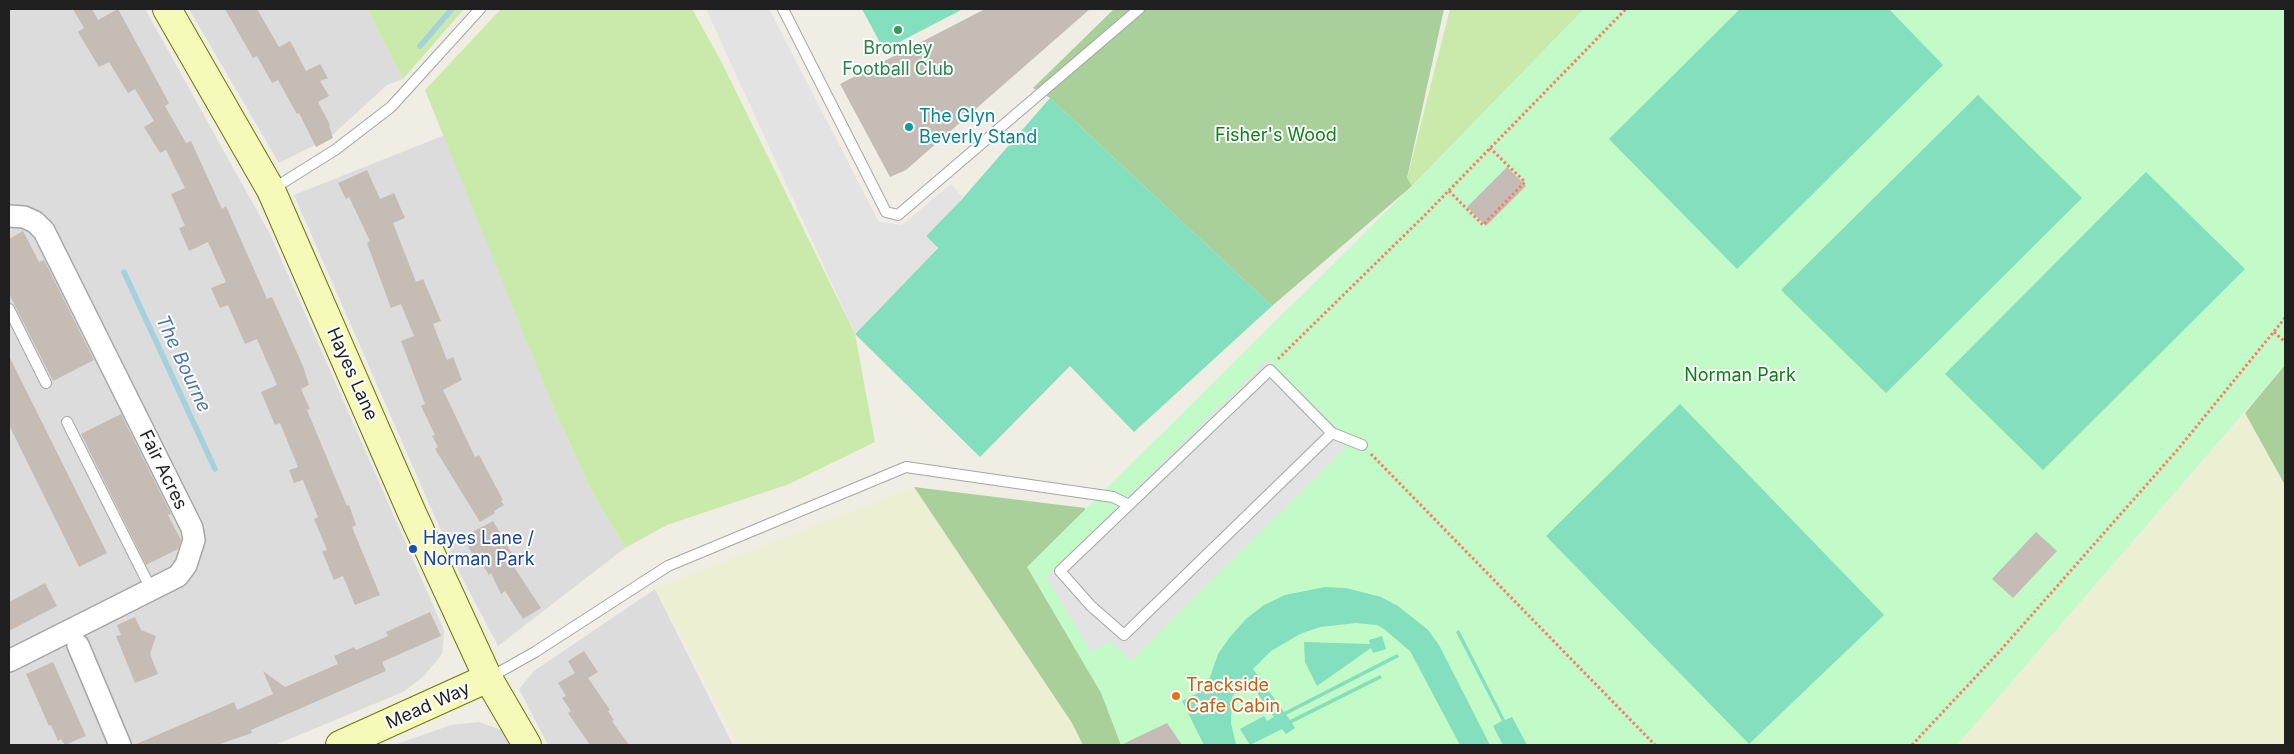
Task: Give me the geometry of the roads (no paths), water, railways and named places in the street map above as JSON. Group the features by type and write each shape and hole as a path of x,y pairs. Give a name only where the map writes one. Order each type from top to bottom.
{"main road":[{"name":"Hayes Lane","path":"167,9 271,190 412,513 488,678 528,745"},
{"name":"Mead Way","path":"340,745 488,678"}],"street":[{"name":"Fair Acres","path":"9,216 24,216 35,222 44,231 192,528 194,540 186,565 178,576 152,591 9,661"},
{"path":"78,645 120,745"}],"lane":[{"path":"271,190 335,150 391,107 480,9"},
{"path":"783,9 886,212 898,215 1139,9"},
{"path":"9,309 46,382"},
{"path":"1332,433 1124,635 1091,606 1060,571 1270,370 1332,433 1362,445"},
{"path":"67,422 152,591"},
{"path":"488,678 535,652 668,566 906,467 1114,498 1129,505"}],"waterway":[{"name":"The Bourne","path":"420,46 452,9"},
{"name":"The Bourne","path":"124,272 215,469"}],"place":[{"name":"Bromley Football Club","path":"898,30"},
{"name":"The Glyn Beverly Stand","path":"909,127"},
{"name":"Hayes Lane / Norman Park","path":"413,549"},
{"name":"Trackside Cafe Cabin","path":"1176,696"}],"park label":[{"name":"Fisher's Wood","path":"1276,136"},
{"name":"Norman Park","path":"1740,376"}]}
